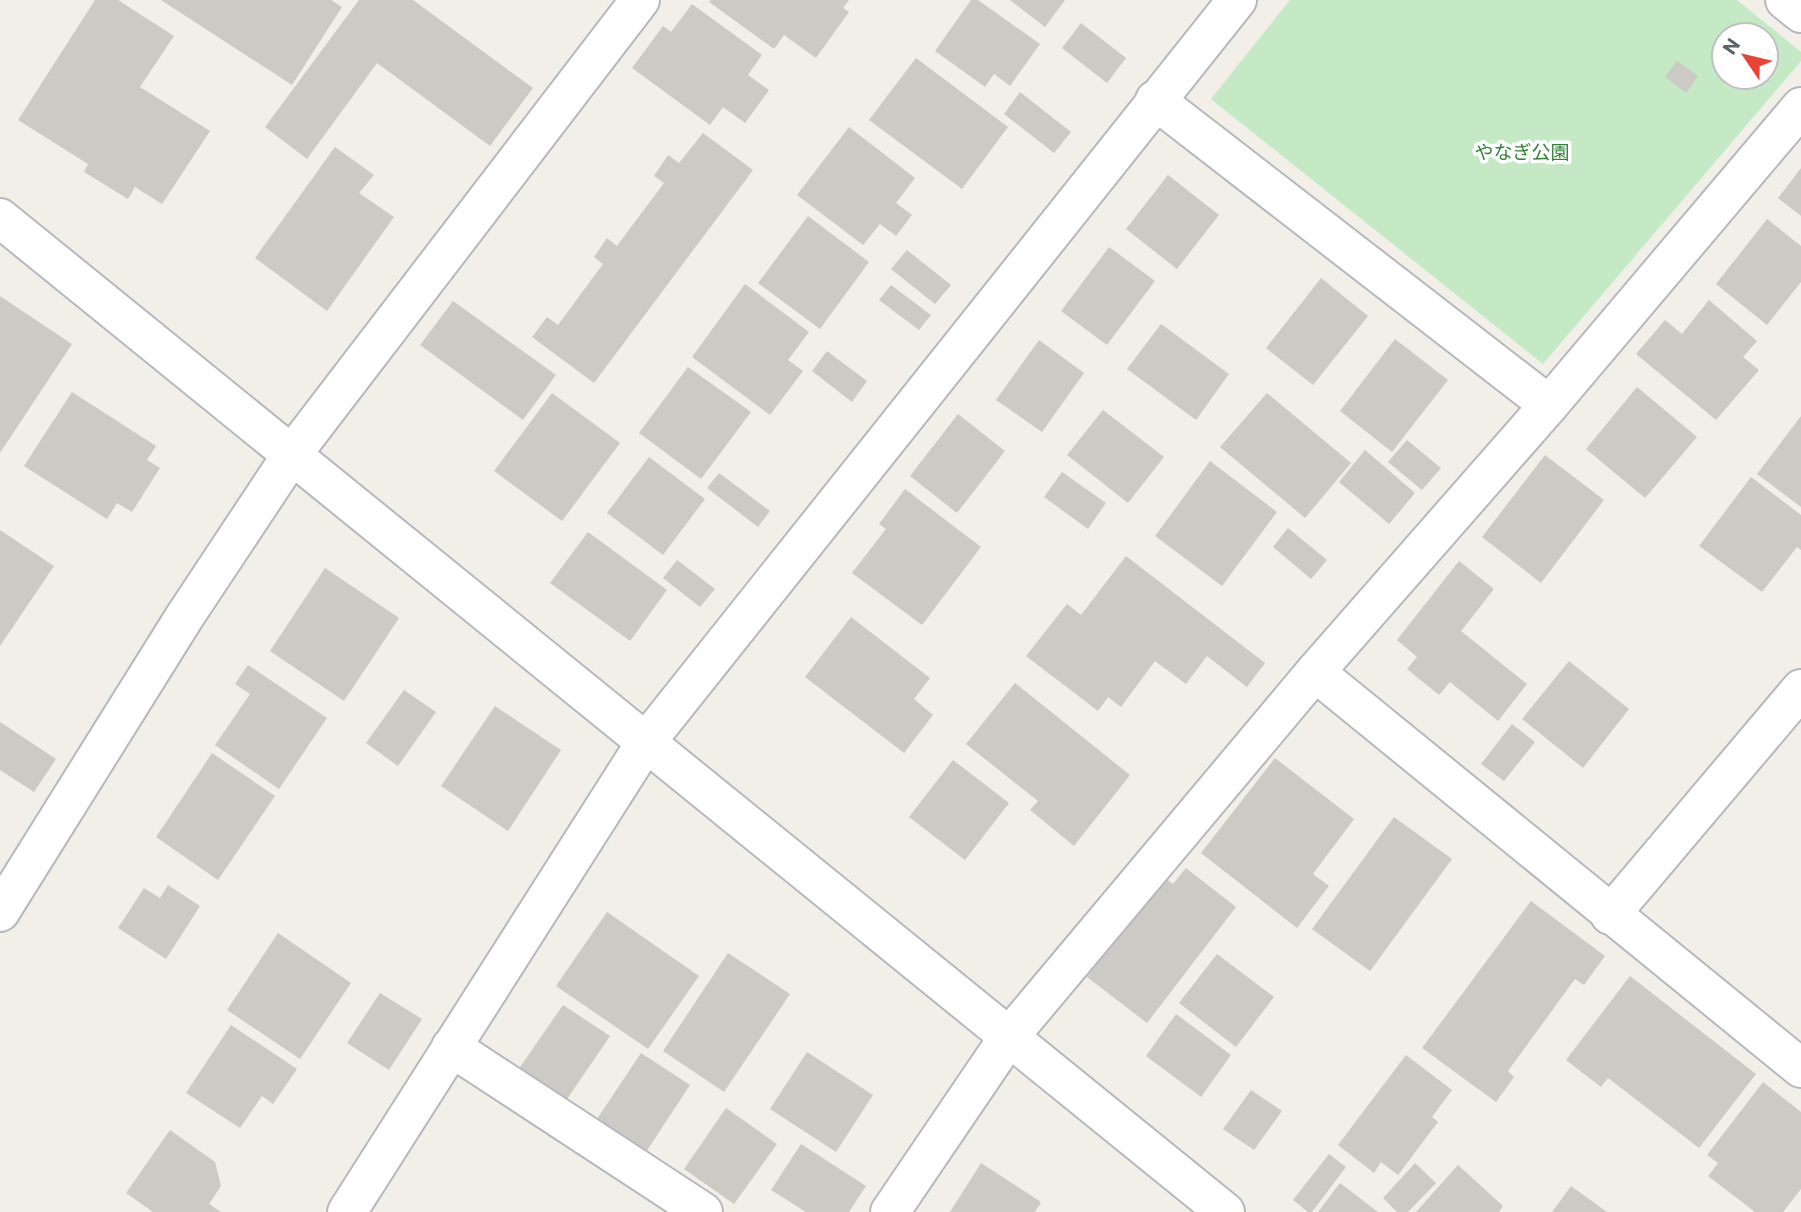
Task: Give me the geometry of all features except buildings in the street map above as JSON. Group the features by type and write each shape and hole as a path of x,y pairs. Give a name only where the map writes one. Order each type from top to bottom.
{"street":[{"path":"0,912 186,616 293,453 640,0"},
{"path":"347,1212 646,742 1237,0"},
{"path":"1785,0 1801,13"},
{"path":"1155,100 1549,405"},
{"path":"890,1212 1008,1038 1315,672 1549,405 1801,107"},
{"path":"0,218 293,453 1008,1038 1225,1212"},
{"path":"1315,672 1801,1068"},
{"path":"1610,915 1801,689"},
{"path":"451,1047 703,1212"}],"green space":[{"name":"やなぎ公園","path":"1290,0 1737,0 1763,21 1710,21 1710,91 1775,91 1543,364 1211,99"},
{"name":"やなぎ公園","path":"1780,35 1801,52 1801,61 1780,86"}]}
